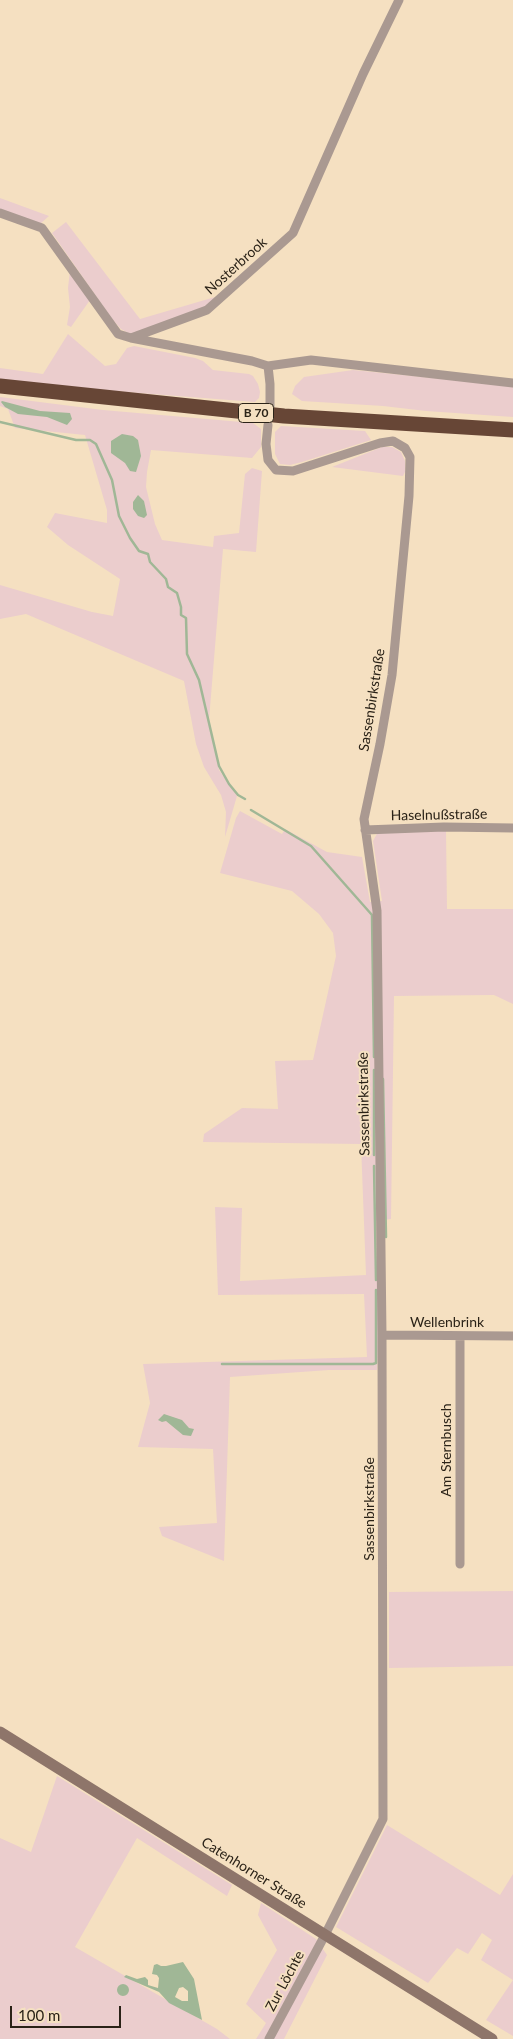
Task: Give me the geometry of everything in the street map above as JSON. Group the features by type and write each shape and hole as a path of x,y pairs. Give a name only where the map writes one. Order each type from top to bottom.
{"highway":[{"name":"B 70","path":"0,386 284,416 513,430"}],"street":[{"name":"Nosterbrook","path":"131,338 206,310 293,233 363,74 399,0"},
{"path":"0,213 42,228 118,334 252,360 268,366 311,360 513,383"},
{"path":"268,366 270,408"},
{"name":"Sassenbirkstraße","path":"268,425 266,444 268,460 276,470 294,471 380,443 392,442 404,448 410,458 409,496 392,675 364,819 376,911 382,1336 383,1819 325,1935"},
{"name":"Haselnußstraße","path":"365,830 444,827 513,828"},
{"name":"Wellenbrink","path":"382,1336 513,1336"},
{"name":"Am Sternbusch","path":"460,1336 460,1564"},
{"name":"Catenhorner Straße","path":"0,1732 492,2039"},
{"name":"Zur Löchte","path":"269,2039 325,1935"}],"shaded area":[{"path":"0,198 49,216 40,224 0,209"},
{"path":"66,222 140,319 215,297 207,306 138,335 130,334 121,329 112,319 52,233"},
{"path":"70,271 90,300 71,327 67,325 70,307 68,288"},
{"path":"68,334 105,366 116,364 127,348 134,346 195,358 203,361 213,370 249,374 253,376 258,384 259,398 255,402 35,385 0,380 0,368 43,374"},
{"path":"353,370 513,386 513,417 302,401 292,394 295,386 304,377"},
{"path":"0,397 103,410 253,423 261,429 261,447 252,458 151,450 147,472 146,487 155,524 162,540 213,547 214,536 239,533 245,474 252,468 262,471 256,552 223,549 209,720 219,770 237,796 225,837 226,812 221,795 204,767 196,744 184,681 26,614 0,619 0,585 92,612 113,616 120,579 68,545 47,527 55,513 107,523 107,510 85,435 15,428 8,409 0,406"},
{"path":"2,401 40,411 70,413 72,419 67,425 47,417 18,414 5,407"},
{"path":"281,426 365,431 371,440 302,462 290,465 280,464 275,454 275,432"},
{"path":"122,434 133,436 138,440 141,456 136,472 130,471 125,463 111,453 111,441"},
{"path":"382,447 392,447 401,452 405,461 403,476 332,467"},
{"path":"138,495 144,501 147,515 144,518 138,516 133,509 133,502"},
{"path":"240,811 282,834 285,829 327,852 362,857 370,902 382,901 373,841 378,832 446,830 447,909 513,909 513,1004 494,995 394,996 391,1219 375,1221 379,1336 377,1370 329,1370 230,1377 224,1561 162,1536 159,1527 217,1523 213,1449 138,1447 150,1403 143,1364 367,1357 364,1294 218,1295 215,1207 242,1208 240,1281 366,1275 361,1144 203,1142 204,1134 242,1108 278,1109 275,1061 313,1060 336,956 333,933 319,914 292,891 220,873 236,818"},
{"path":"164,1414 182,1420 189,1428 194,1429 191,1436 183,1435 166,1421 158,1420"},
{"path":"513,1591 513,1666 389,1668 389,1592"},
{"path":"57,1776 232,1885 227,1896 137,1838 75,1947 217,2029 230,2039 0,2039 0,1838 31,1852"},
{"path":"387,1825 500,1895 513,1874 513,1980 481,1960 492,1940 482,1933 468,1954 457,1948 428,1983 336,1927"},
{"path":"261,1903 316,1939 327,1955 284,2039 256,2039 266,2023 246,2004 277,1950 258,1915"},
{"path":"183,1962 194,1979 202,2020 169,2003 159,1992 124,1977 126,1975 137,1979 145,1977 148,1980 148,1985 158,1988 159,1978 157,1975 152,1974 154,1965 166,1966","holes":["183,1987 188,1991 188,2001 182,2001 175,1997 179,1988"]},
{"path":"513,1980 513,2036 486,2020"},
{"path":"123,1984 129,1990 123,1996 117,1990"}],"waterway":[{"path":"0,422 76,440 90,440 96,444 112,480 119,516 130,538 139,551 148,554 150,562 166,579 168,587 177,593 181,615 186,618 187,654 199,680 219,766 229,784 238,795 245,799"},
{"path":"251,810 311,846 372,915 374,1057"},
{"path":"374,1070 374,1155"},
{"path":"383,1079 386,1237"},
{"path":"374,1166 376,1280"},
{"path":"222,1364 376,1363 376,1290"}]}
